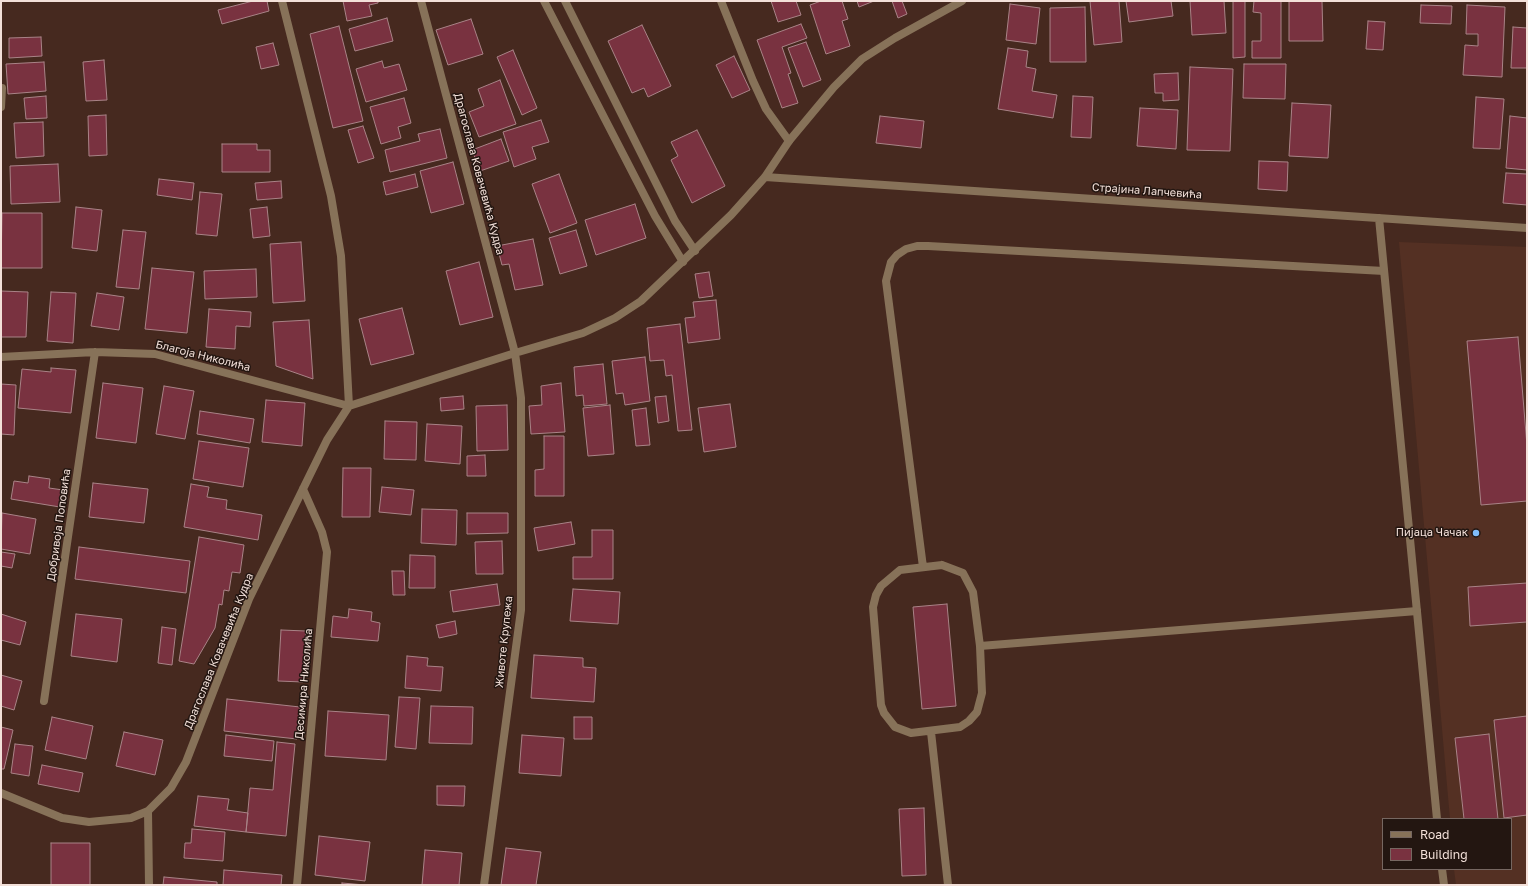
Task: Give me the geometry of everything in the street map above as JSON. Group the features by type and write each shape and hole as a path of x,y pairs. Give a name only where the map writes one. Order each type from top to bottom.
{"street":[{"path":"282,1 332,196 341,256 349,406 515,352 583,333 615,318 641,301 731,215 765,177 789,141 834,88 862,59 895,38 962,1"},
{"name":"Драгослава Ковачевића Кудра","path":"421,1 515,352"},
{"path":"544,1 655,216 683,262"},
{"path":"565,1 675,221 695,251"},
{"path":"722,1 763,102 789,141"},
{"path":"1,107 2,88"},
{"name":"Страјина Лапчевића","path":"765,177 1527,228"},
{"path":"1379,218 1437,818"},
{"path":"923,567 886,281 887,271 891,262 897,255 906,249 922,246 1384,271"},
{"name":"Благоја Николића","path":"1,357 95,352 155,354 349,406"},
{"name":"Добривоја Поповића","path":"44,701 95,352"},
{"name":"Животе Крупежа","path":"484,885 521,610 521,398 515,352"},
{"name":"Драгослава Ковачевића Кудра","path":"1,793 62,818 89,822 131,818 148,811 171,788 186,762 249,599 327,440 349,406"},
{"name":"Десимира Николића","path":"297,885 327,552 322,532 302,489"},
{"path":"942,565 963,573 973,592 980,646 982,693 977,712 969,721 960,727 930,732 911,733 895,727 884,713 881,705 873,607 876,595 888,579 900,570 923,567 942,565"},
{"path":"980,646 1417,611"},
{"path":"930,732 948,885"},
{"path":"148,811 149,885"},
{"path":"1442,870 1444,885"}],"shaded area":[{"name":"Пијаца Чачак","path":"1399,242 1527,247 1527,885 1456,885 1454,870 1512,870 1512,818 1450,818"}],"building":[{"path":"253,1 267,1 269,11 222,24 218,10"},
{"path":"343,1 378,1 378,3 369,5 372,16 347,21"},
{"path":"771,1 796,1 801,15 778,22"},
{"path":"821,1 842,1 848,19 842,21 850,46 826,54 810,5"},
{"path":"857,1 874,1 859,7"},
{"path":"892,1 902,1 907,14 898,18"},
{"path":"1090,1 1119,1 1122,42 1094,45"},
{"path":"1126,1 1171,1 1173,16 1129,22"},
{"path":"1190,1 1224,1 1226,33 1192,35"},
{"path":"1233,1 1245,1 1245,57 1233,58"},
{"path":"1254,1 1281,1 1281,58 1252,58 1252,41 1261,41 1261,13 1253,12"},
{"path":"1289,1 1322,1 1323,41 1289,41"},
{"path":"1010,4 1040,8 1036,44 1006,40"},
{"path":"1421,5 1452,6 1451,24 1420,23"},
{"path":"1467,5 1505,7 1502,77 1463,75 1465,45 1478,46 1478,34 1466,34"},
{"path":"1085,7 1086,62 1050,62 1050,8"},
{"path":"387,18 393,41 355,51 349,29"},
{"path":"471,19 483,54 448,65 436,30"},
{"path":"1368,21 1385,22 1383,50 1366,49"},
{"path":"801,24 807,38 782,47 791,73 788,74 798,103 782,108 757,40"},
{"path":"642,25 671,86 648,97 644,88 632,93 608,41"},
{"path":"339,26 363,121 333,128 310,34"},
{"path":"1513,27 1527,28 1527,68 1511,68"},
{"path":"41,37 42,56 9,58 9,38"},
{"path":"806,42 821,80 803,87 788,48"},
{"path":"273,43 279,65 261,69 256,47"},
{"path":"1008,48 1028,51 1026,67 1036,69 1032,91 1057,95 1053,118 998,109"},
{"path":"513,50 537,108 522,115 497,57"},
{"path":"734,56 750,90 732,98 716,65"},
{"path":"104,60 107,100 86,101 83,62"},
{"path":"382,61 384,68 399,64 407,90 366,102 356,69"},
{"path":"44,62 46,91 8,94 6,64"},
{"path":"1244,64 1286,64 1285,99 1243,98"},
{"path":"1190,67 1233,69 1230,151 1187,150"},
{"path":"1178,73 1179,100 1163,101 1163,93 1155,93 1154,74"},
{"path":"500,80 516,124 479,137 469,112 484,106 478,89"},
{"path":"46,96 47,118 26,119 24,98"},
{"path":"1073,96 1093,97 1091,138 1071,137"},
{"path":"1476,97 1504,99 1500,149 1473,148"},
{"path":"404,98 411,123 398,127 401,138 381,144 370,107"},
{"path":"1292,103 1331,105 1328,158 1289,156"},
{"path":"1140,108 1178,110 1176,149 1137,146"},
{"path":"106,115 107,155 89,156 88,116"},
{"path":"880,116 924,121 921,148 876,143"},
{"path":"1510,116 1527,118 1527,170 1506,168"},
{"path":"541,120 549,142 532,147 536,159 514,167 503,132"},
{"path":"43,122 44,156 16,158 14,123"},
{"path":"363,126 374,158 358,163 348,130"},
{"path":"440,129 447,158 390,172 385,150 420,141 418,134"},
{"path":"697,130 725,186 692,203 671,160 678,156 671,142"},
{"path":"501,139 509,161 480,171 472,150"},
{"path":"222,144 257,144 257,150 270,150 270,172 222,172"},
{"path":"1259,161 1288,162 1287,191 1258,189"},
{"path":"453,162 464,204 431,213 420,171"},
{"path":"58,164 60,202 11,204 10,166"},
{"path":"1506,173 1527,174 1527,205 1503,203"},
{"path":"415,174 418,187 386,195 383,182"},
{"path":"559,174 577,223 550,233 532,184"},
{"path":"159,179 194,183 192,200 157,195"},
{"path":"281,181 282,198 257,200 255,183"},
{"path":"200,192 222,194 217,236 196,234"},
{"path":"635,204 646,238 596,255 585,220"},
{"path":"76,207 102,210 97,251 72,248"},
{"path":"267,207 270,236 253,238 250,209"},
{"path":"2,213 42,213 42,268 1,268"},
{"path":"123,230 146,232 139,289 116,287"},
{"path":"576,230 587,266 560,274 549,238"},
{"path":"533,239 543,285 515,290 509,264 502,265 497,246"},
{"path":"301,242 305,301 273,303 270,244"},
{"path":"479,262 493,317 460,325 446,271"},
{"path":"152,268 194,272 187,333 145,329"},
{"path":"256,269 257,297 205,299 204,271"},
{"path":"709,272 713,296 699,298 695,274"},
{"path":"1,291 28,292 26,337 1,337"},
{"path":"51,292 76,293 73,343 47,341"},
{"path":"97,293 124,297 119,330 91,326"},
{"path":"716,300 720,339 688,343 685,318 695,317 693,302"},
{"path":"402,308 414,354 371,365 359,319"},
{"path":"209,309 251,312 250,327 236,326 235,349 206,347"},
{"path":"309,320 313,379 276,366 273,322"},
{"path":"680,324 692,430 678,431 672,375 666,376 664,360 650,361 647,328"},
{"path":"1518,337 1527,446 1527,501 1481,505 1467,341"},
{"path":"645,357 650,401 625,405 623,393 616,394 612,361"},
{"path":"603,364 607,404 584,406 583,395 576,396 574,367"},
{"path":"51,368 76,370 71,413 18,408 22,369 51,372"},
{"path":"103,383 143,388 136,443 96,438"},
{"path":"561,383 565,432 531,434 529,406 542,405 541,386"},
{"path":"1,384 16,385 14,435 1,434"},
{"path":"164,386 194,391 185,439 156,434"},
{"path":"463,396 464,409 441,411 440,398"},
{"path":"666,396 669,421 658,423 655,397"},
{"path":"266,400 305,403 302,446 262,442"},
{"path":"730,404 736,447 704,452 698,408"},
{"path":"507,405 508,450 477,451 476,406"},
{"path":"610,405 614,454 588,456 583,408"},
{"path":"646,408 650,445 636,446 632,410"},
{"path":"200,411 254,419 250,443 197,434"},
{"path":"385,421 417,422 416,460 384,459"},
{"path":"427,424 462,426 460,464 425,461"},
{"path":"544,436 564,436 564,496 535,496 535,470 544,469"},
{"path":"199,441 249,448 243,487 193,479"},
{"path":"485,455 486,476 467,476 467,456"},
{"path":"343,468 371,468 370,517 342,517"},
{"path":"29,476 50,479 49,488 63,490 60,507 11,499 14,481 28,483"},
{"path":"93,483 148,489 144,523 89,517"},
{"path":"191,484 209,487 207,497 227,500 226,509 262,515 258,540 184,527"},
{"path":"382,487 414,490 411,515 379,512"},
{"path":"422,509 457,510 456,545 421,543"},
{"path":"2,513 36,519 30,554 1,549"},
{"path":"467,513 508,513 508,533 467,534"},
{"path":"571,522 575,544 538,551 534,528"},
{"path":"592,530 613,530 613,579 573,579 573,557 592,557"},
{"path":"199,537 244,545 240,573 232,572 229,591 224,590 222,605 219,604 215,628 194,664 179,661"},
{"path":"502,541 503,574 476,574 475,542"},
{"path":"79,547 190,561 186,593 75,579"},
{"path":"1,552 15,554 12,568 1,566"},
{"path":"410,555 435,556 435,588 409,588"},
{"path":"392,571 404,571 405,595 393,595"},
{"path":"1527,583 1527,622 1470,626 1468,587"},
{"path":"497,584 500,605 453,612 450,591"},
{"path":"573,589 620,592 618,624 570,621"},
{"path":"947,604 956,706 922,709 913,607"},
{"path":"349,609 372,612 371,621 380,623 378,641 331,637 333,616 348,618"},
{"path":"1,614 26,622 20,645 1,640"},
{"path":"76,614 122,619 117,662 71,656"},
{"path":"455,621 457,634 439,638 436,625"},
{"path":"162,627 176,629 172,665 158,663"},
{"path":"281,630 306,631 303,682 278,681"},
{"path":"534,655 583,658 583,667 596,668 594,702 531,698"},
{"path":"407,656 428,658 427,666 443,667 441,691 405,688"},
{"path":"1,675 22,681 14,710 1,706"},
{"path":"399,697 420,698 416,749 395,747"},
{"path":"227,699 300,707 297,739 224,731"},
{"path":"431,706 473,707 472,744 429,743"},
{"path":"328,711 389,715 386,760 325,756"},
{"path":"1527,716 1527,815 1504,818 1494,720"},
{"path":"52,717 93,726 86,759 45,750"},
{"path":"574,717 592,717 592,739 574,739"},
{"path":"1,727 13,730 4,769 1,769"},
{"path":"124,732 163,740 155,775 116,766"},
{"path":"1489,734 1498,818 1464,818 1455,738"},
{"path":"226,735 274,741 272,761 224,756"},
{"path":"522,735 564,738 561,776 519,773"},
{"path":"277,742 295,744 286,836 246,832 250,788 273,790"},
{"path":"15,744 33,746 29,776 11,773"},
{"path":"42,765 83,773 79,792 38,784"},
{"path":"437,786 465,786 464,806 437,805"},
{"path":"198,796 229,799 227,810 248,813 246,832 194,826"},
{"path":"924,808 926,875 902,876 899,809"},
{"path":"192,829 225,832 223,861 184,858 185,843 191,843"},
{"path":"319,836 370,842 365,881 315,875"},
{"path":"51,843 90,843 90,885 51,885"},
{"path":"506,848 541,852 536,885 501,885"},
{"path":"425,850 462,853 459,885 422,885"},
{"path":"224,870 282,875 281,885 223,885"},
{"path":"164,877 217,882 217,885 163,885"},
{"path":"342,883 365,885 342,885"}],"place":[{"name":"Пијаца Чачак","path":"1476,533"}]}
